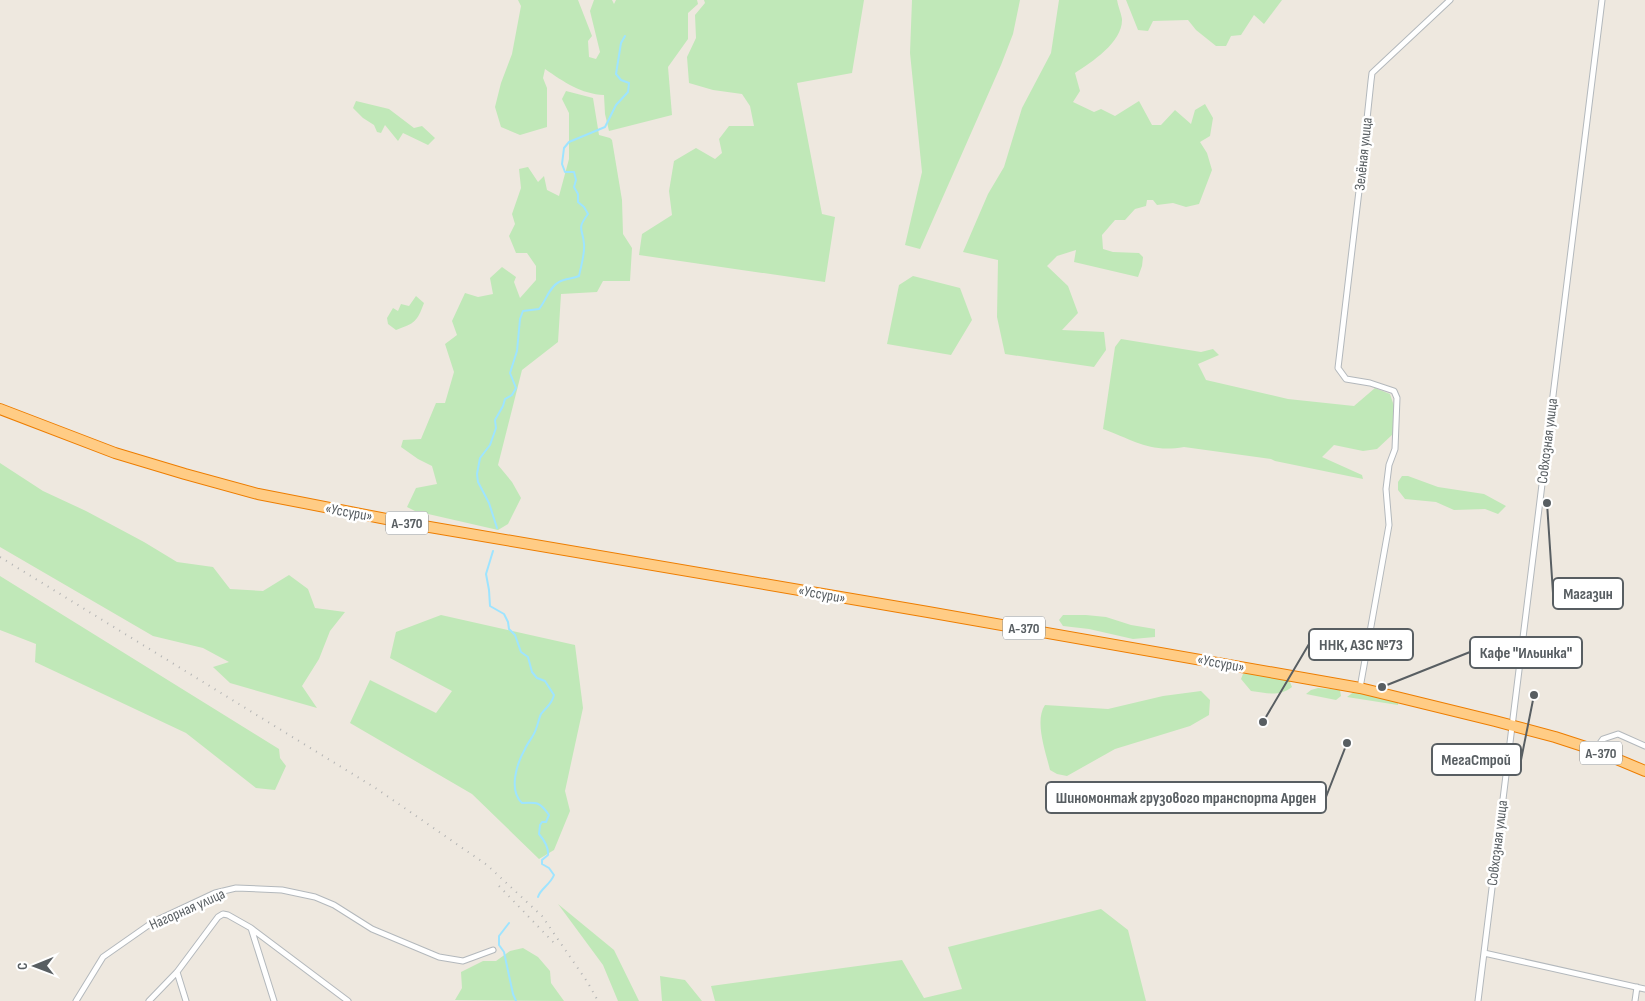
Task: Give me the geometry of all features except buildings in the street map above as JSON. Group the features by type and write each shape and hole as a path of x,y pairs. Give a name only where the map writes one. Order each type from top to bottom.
{"highway":[{"name":"«Уссури»","path":"0,409 115,453 258,494 412,524 948,615 1360,688 1511,725 1594,750 1645,772"}],"street":[{"name":"Зелёная улица","path":"1360,688 1389,525 1386,489 1389,465 1395,449 1397,398 1394,391 1370,383 1346,379 1338,368 1372,73 1450,0"},
{"name":"Совхозная улица","path":"1478,1001 1602,0"},
{"path":"1594,750 1603,739 1618,734 1645,746"},
{"name":"Нагорная улица","path":"76,1001 103,957 153,922 215,892 236,888 282,890 315,897 334,905 372,929 439,957 462,961 493,950"},
{"path":"149,1001 177,972 218,917 223,914 250,928 348,1001"},
{"path":"250,928 274,1001"},
{"path":"1484,953 1645,989"},
{"path":"177,972 186,1001"},
{"path":"1635,1001 1636,987"}],"green space":[{"path":"518,0 578,0 592,36 588,41 589,57 596,59 600,52 590,11 594,0 612,0 614,4 616,0 697,0 698,4 688,13 688,39 668,67 672,115 609,131 605,114 604,95 580,90 545,69 543,78 547,88 547,127 520,135 501,127 495,107 501,83 512,54 521,6"},
{"path":"704,0 864,0 852,73 797,83 822,214 835,217 825,282 639,255 642,234 672,215 669,191 674,161 696,148 715,159 722,153 719,139 729,126 754,126 750,106 742,94 713,90 689,83 687,57 696,38 695,15 705,3"},
{"path":"912,0 1020,0 1013,34 1001,65 920,249 905,245 922,172 910,53"},
{"path":"1059,0 1117,0 1122,19 1121,27 1112,43 1098,57 1075,73 1080,91 1073,102 1094,112 1101,109 1115,116 1139,101 1152,125 1161,125 1175,110 1191,124 1195,110 1205,104 1213,118 1210,136 1200,142 1207,153 1212,170 1199,204 1186,207 1173,203 1157,205 1153,200 1147,200 1146,206 1135,209 1125,220 1115,220 1102,235 1103,249 1113,252 1139,253 1143,257 1138,277 1074,262 1076,250 1057,256 1047,266 1068,286 1078,313 1062,330 1104,332 1106,350 1094,367 1005,354 997,317 998,260 963,252 988,194 1004,167 1022,108 1051,53"},
{"path":"1126,0 1282,0 1264,24 1254,15 1241,35 1231,36 1226,46 1216,46 1196,30 1188,20 1153,21 1148,31 1138,30"},
{"path":"566,91 593,98 599,135 612,140 622,200 623,234 632,248 630,281 603,281 597,292 561,294 558,342 522,370 498,465 512,482 521,498 508,524 498,530 415,511 407,507 416,488 437,484 432,466 401,447 403,440 421,439 436,403 445,403 454,372 445,344 457,335 452,321 465,293 478,297 493,294 490,278 502,267 516,277 514,282 520,298 536,280 536,266 527,253 516,253 509,236 515,224 512,214 521,188 519,169 528,167 538,182 544,176 547,190 559,196 569,159 569,113 562,99"},
{"path":"356,101 389,109 414,128 422,126 435,138 428,145 403,133 398,141 385,125 381,133 377,132 374,125 353,108"},
{"path":"913,276 960,288 972,320 951,355 887,344 899,285"},
{"path":"416,296 424,303 414,321 396,330 388,324 387,318 393,308 398,311 401,304 409,306"},
{"path":"1121,339 1201,352 1213,349 1219,355 1198,364 1206,380 1288,399 1354,406 1375,388 1390,394 1394,406 1393,434 1377,449 1363,451 1334,445 1322,457 1362,475 1363,479 1271,459 1184,447 1151,447 1142,444 1103,429 1115,347"},
{"path":"0,463 43,491 86,511 177,562 213,567 230,589 263,591 289,575 308,589 315,608 345,612 330,631 319,659 302,686 317,708 230,683 213,667 229,662 203,648 153,636 0,547"},
{"path":"1402,476 1408,476 1438,487 1484,494 1506,506 1498,514 1485,509 1454,510 1436,502 1405,499 1398,490 1398,482"},
{"path":"0,576 279,749 280,758 286,766 275,790 256,788 186,733 35,662 36,644 0,630"},
{"path":"441,615 575,645 583,708 565,791 570,811 554,850 539,859 472,794 350,723 370,680 436,713 452,691 390,658 396,632"},
{"path":"1063,615 1106,617 1131,625 1155,629 1155,637 1133,639 1089,629 1063,626 1059,620"},
{"path":"1253,671 1286,677 1292,687 1277,693 1251,691 1241,679 1243,674"},
{"path":"1318,688 1340,690 1341,696 1336,700 1306,694"},
{"path":"1201,691 1210,700 1209,715 1190,726 1115,749 1067,776 1050,770 1041,728 1042,712 1045,705 1108,709 1163,696"},
{"path":"1355,691 1398,702 1398,705 1347,697"},
{"path":"558,904 614,950 639,1001 618,1001 603,965"},
{"path":"1101,909 1128,930 1146,1001 715,1001 711,986 902,960 924,998 962,989 948,947"},
{"path":"523,948 538,957 550,971 551,983 564,1001 455,1000 462,988 461,972 483,961 496,961 510,951"},
{"path":"660,976 685,980 702,1001 662,1001"}],"waterway":[{"path":"497,528 489,503 478,482 477,474 480,458 490,445 496,428 495,420 505,399 512,395 516,388 510,373 517,351 520,319 523,311 539,309 556,284 579,276 584,248 581,226 588,214 578,202 578,194 574,187 576,180 574,172 565,172 562,164 564,148 569,142 605,127 616,105 628,92 629,83 621,80 616,74 621,43 625,36"},
{"path":"493,551 486,574 490,606 504,614 509,629 515,635 521,652 528,657 532,672 537,678 545,681 554,695 550,704 541,714 535,732 519,762 515,776 515,791 522,803 538,804 549,815 546,822 542,822 540,825 539,834 548,849 548,855 542,860 542,864 549,868 554,875 538,897"},
{"path":"509,923 499,936 499,945 504,952 516,1001"}],"railway":[{"path":"0,557 377,789 487,865 542,916 588,983 598,1001"},
{"path":"499,886 555,944"}],"place":[{"name":"Магазин","path":"1547,503"},
{"name":"Кафе \"Ильинка\"","path":"1382,687"},
{"name":"МегаСтрой","path":"1534,695"},
{"name":"ННК, АЗС №73","path":"1263,722"},
{"name":"Шиномонтаж грузового транспорта Арден","path":"1347,743"}]}
